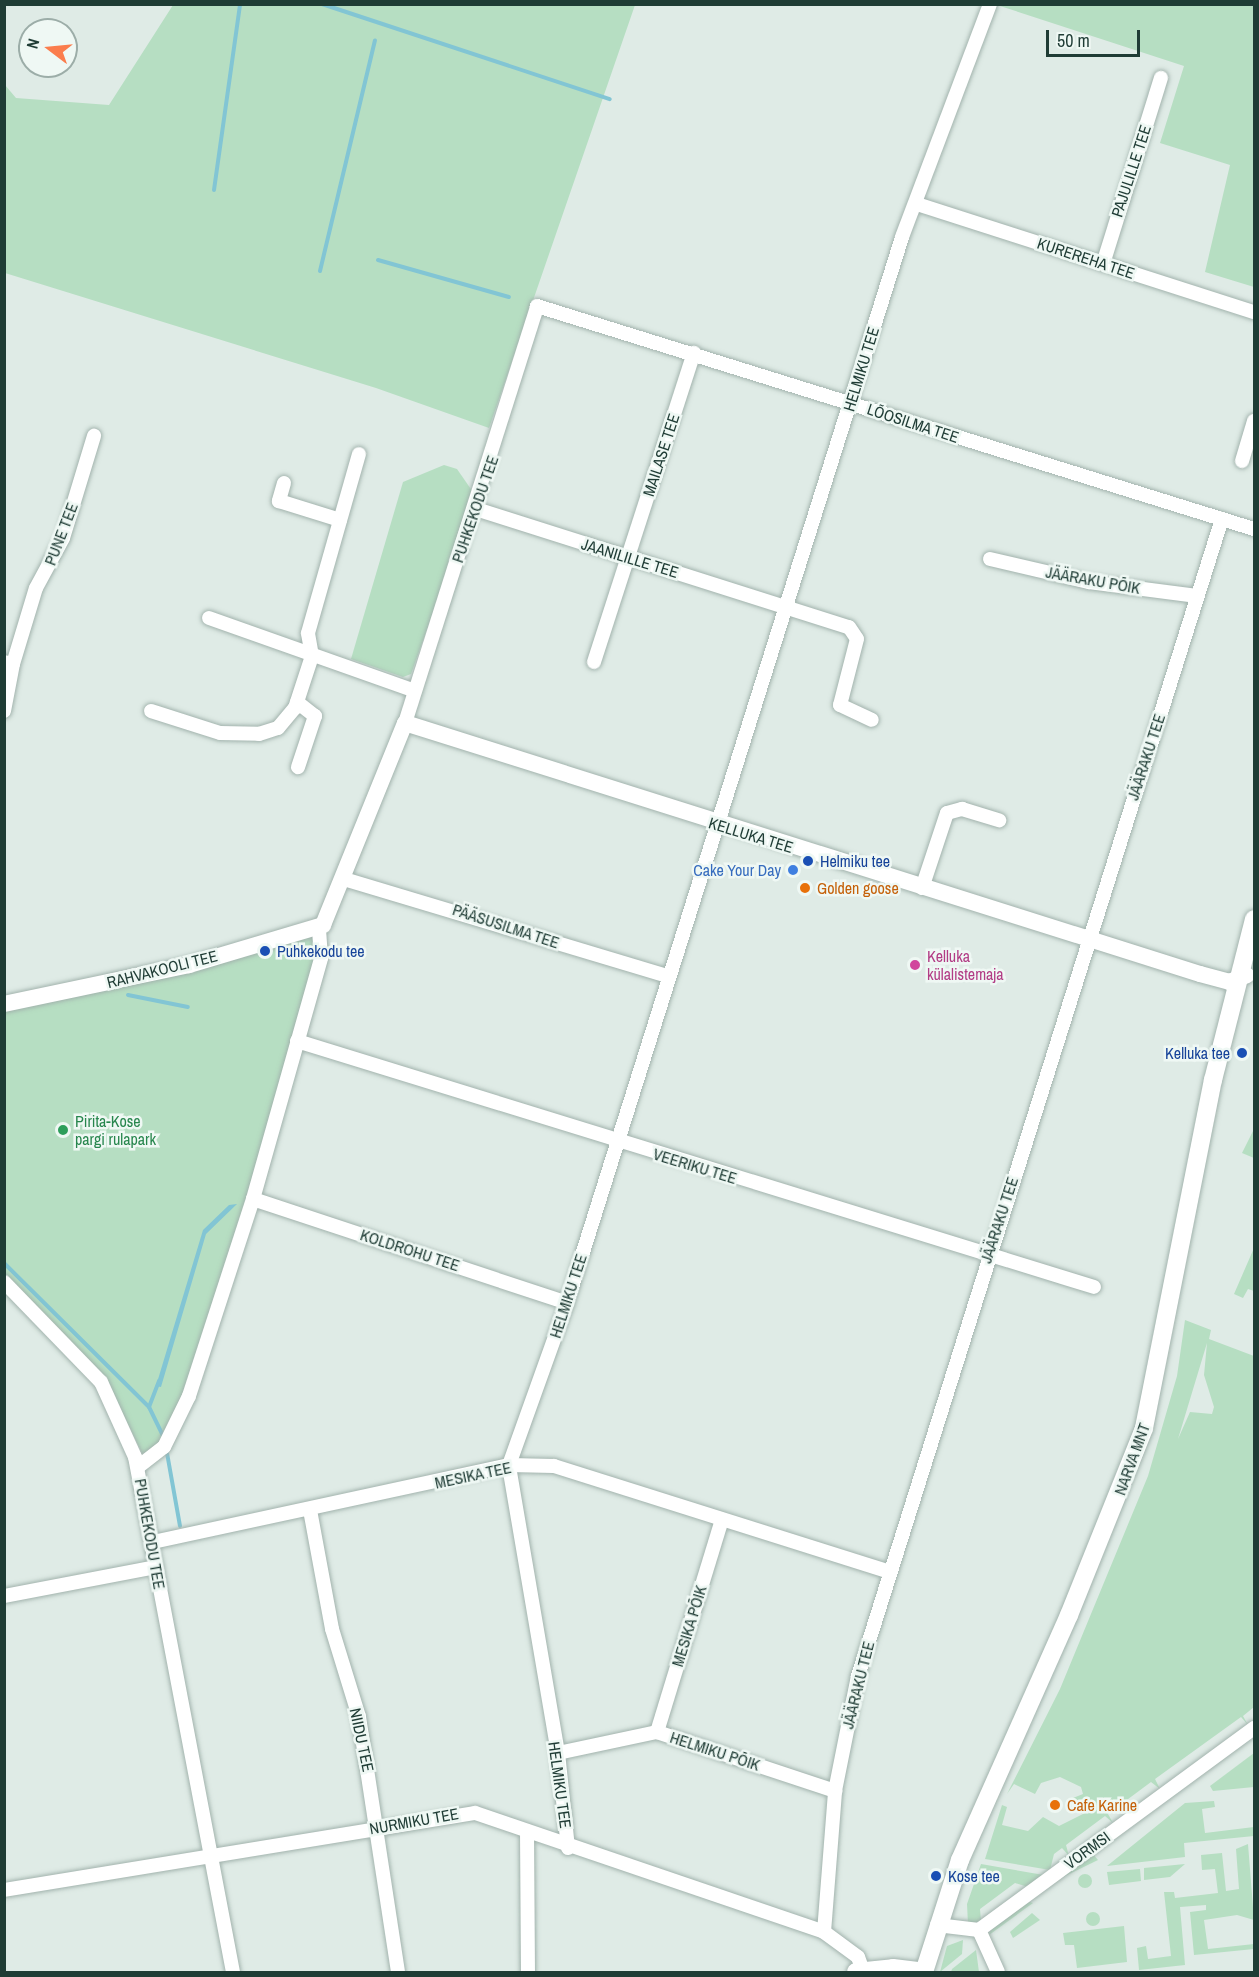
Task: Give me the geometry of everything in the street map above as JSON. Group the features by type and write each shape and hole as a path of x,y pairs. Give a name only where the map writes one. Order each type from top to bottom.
{"main road":[{"name":"NARVA MNT","path":"924,1972 937,1924 1128,1473 1159,1371 1188,1224 1254,919"},
{"path":"1242,978 1254,948"},
{"path":"862,1972 924,1972"}],"street":[{"name":"HELMIKU TEE","path":"568,1848 558,1753 509,1465 567,1303 667,976 850,403 917,204 990,4"},
{"name":"PAJULILLE TEE","path":"1103,264 1161,78"},
{"name":"KUREREHA TEE","path":"917,204 1254,312"},
{"name":"LÕOSILMA TEE","path":"537,306 1254,529"},
{"name":"PUHKEKODU TEE","path":"233,1972 208,1856 138,1467 159,1452 178,1424 253,1199 322,951 319,927 330,917 405,723 412,690 476,509 537,306"},
{"name":"MAILASE TEE","path":"594,662 693,353"},
{"path":"1242,461 1254,421"},
{"name":"PUNE TEE","path":"4,711 9,663 36,588 63,538 94,436"},
{"path":"151,711 220,733 260,734 278,728 297,702 312,657 308,633 359,454"},
{"path":"284,483 279,501 340,520"},
{"name":"JAANILILLE TEE","path":"476,509 784,606 855,632 840,705 872,720"},
{"name":"JÄÄRAKU TEE","path":"824,1932 835,1791 858,1676 987,1256 1222,519"},
{"name":"JÄÄRAKU PÕIK","path":"990,559 1089,582 1197,596"},
{"path":"209,618 312,657 412,690"},
{"path":"297,702 315,716 298,767"},
{"name":"KELLUKA TEE","path":"405,723 715,824 1088,940 1242,978"},
{"path":"922,888 946,813 962,809 999,820"},
{"name":"PÄÄSUSILMA TEE","path":"344,879 667,976"},
{"name":"RAHVAKOOLI TEE","path":"4,1004 189,964 319,927"},
{"name":"VEERIKU TEE","path":"297,1041 616,1142 1094,1287"},
{"name":"KOLDROHU TEE","path":"253,1199 567,1303"},
{"path":"4,1282 101,1382 138,1467"},
{"name":"MESIKA TEE","path":"153,1542 310,1510 509,1465 554,1466 890,1572"},
{"name":"NIIDU TEE","path":"310,1510 379,1827 398,1972"},
{"name":"MESIKA PÕIK","path":"657,1732 722,1520"},
{"path":"4,1596 156,1568"},
{"name":"VORMSI","path":"979,1930 1254,1728"},
{"name":"HELMIKU PÕIK","path":"558,1753 657,1732 835,1791"},
{"name":"NURMIKU TEE","path":"4,1890 469,1812 568,1848 824,1932 858,1957 862,1972"},
{"path":"526,1831 528,1972"},
{"path":"937,1924 979,1930 998,1972"}],"green space":[{"path":"173,5 635,5 489,428 376,388 5,273 5,85 16,98 109,105"},
{"path":"1254,5 1254,287 1205,272 1230,165 1160,143 1184,66 1000,6"},
{"path":"444,465 457,469 475,495 411,674 403,677 351,659 403,482"},
{"path":"312,937 319,942 245,1209 176,1424 151,1452 142,1453 122,1412 5,1278 4,1010"},
{"path":"1254,1129 1254,1158 1242,1153"},
{"path":"1254,1248 1254,1291 1248,1289 1243,1298 1234,1294"},
{"path":"1185,1320 1211,1330 1209,1339 1254,1356 1254,1707 1243,1716 1248,1725 1241,1717 1155,1779 1160,1789 1151,1782 1108,1814 1113,1823 1105,1816 1066,1845 1069,1856 1062,1848 1054,1854 1050,1870 985,1859 1002,1805 1007,1807 1002,1825 1028,1831 1043,1817 1059,1826 1083,1814 1071,1808 1073,1798 1083,1794 1081,1787 1060,1777 1041,1783 1035,1794 1014,1784 1007,1794 1060,1689 1148,1476 1177,1376","holes":["1207,1343 1204,1375 1214,1407 1212,1414 1190,1412 1178,1439"]},
{"path":"1254,1753 1254,1787 1213,1791 1210,1786"},
{"path":"1214,1801 1215,1807 1202,1809 1205,1833 1254,1827 1254,1836 1184,1843 1185,1857 1107,1866 1185,1803"},
{"path":"1248,1844 1254,1920 1237,1915 1204,1920 1208,1949 1254,1944 1254,1949 1194,1955 1190,1912 1206,1910 1206,1905 1180,1907 1185,1965 1139,1970 1137,1948 1146,1946 1148,1959 1171,1956 1164,1892 1174,1892 1175,1898 1218,1893 1215,1869 1202,1870 1201,1855 1222,1853 1226,1891 1239,1889 1236,1849"},
{"path":"1092,1853 1098,1860 1057,1880"},
{"path":"981,1864 1044,1875 1028,1887 1015,1883 980,1909 981,1921 968,1924 967,1904"},
{"path":"1185,1864 1170,1877 1144,1880 1144,1868"},
{"path":"1140,1869 1141,1881 1109,1885 1107,1872"},
{"path":"1085,1874 1090,1876 1092,1881 1090,1886 1085,1888 1080,1886 1078,1881 1080,1876"},
{"path":"1027,1901 1033,1903 989,1935 991,1928"},
{"path":"1093,1912 1098,1914 1100,1919 1098,1924 1093,1926 1088,1924 1086,1919 1088,1914"},
{"path":"1032,1913 1040,1920 1013,1938 1010,1932"},
{"path":"1124,1926 1127,1962 1077,1968 1074,1945 1065,1945 1063,1933"},
{"path":"963,1940 962,1954 940,1972 947,1946"},
{"path":"976,1950 979,1972 951,1972 952,1969"}],"water":[{"path":"237,1204 206,1234 161,1387 156,1386 203,1230 229,1205"}],"waterway":[{"path":"214,190 240,4"},
{"path":"322,4 610,99"},
{"path":"320,271 375,40"},
{"path":"378,260 509,297"},
{"path":"128,995 188,1007"},
{"path":"4,1263 149,1407 164,1438"},
{"path":"149,1407 159,1381"},
{"path":"167,1453 180,1526"}],"place":[{"name":"Helmiku tee","path":"808,861"},
{"name":"Cake Your Day","path":"793,870"},
{"name":"Golden goose","path":"805,888"},
{"name":"Puhkekodu tee","path":"265,951"},
{"name":"Kelluka külalistemaja","path":"915,965"},
{"name":"Kelluka tee","path":"1242,1053"},
{"name":"Pirita-Kose pargi rulapark","path":"63,1130"},
{"name":"Cafe Karine","path":"1055,1805"},
{"name":"Kose tee","path":"936,1876"}]}
